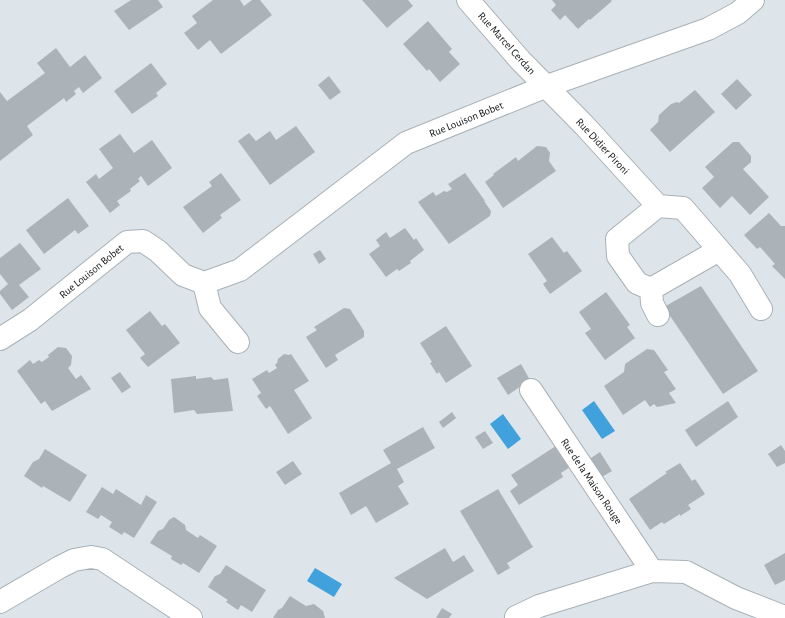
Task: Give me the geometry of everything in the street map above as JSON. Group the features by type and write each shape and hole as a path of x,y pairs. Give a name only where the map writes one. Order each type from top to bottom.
{"street":[{"name":"Rue Marcel Cerdan","path":"468,0 520,60 547,86"},
{"name":"Rue Louison Bobet","path":"0,339 30,320 127,242 143,241 158,251 184,275 204,283 240,270 406,143 547,86 708,28 738,13 753,0"},
{"name":"Rue Didier Pironi","path":"547,86 584,124 658,206"},
{"path":"651,289 637,283 618,256 617,239 658,206 683,208 740,274 761,309"},
{"path":"651,289 719,250"},
{"path":"204,283 210,308 238,342"},
{"path":"651,289 652,303 658,315"},
{"name":"Rue de la Maison Rouge","path":"531,390 652,571"},
{"path":"0,602 74,560 91,557 102,559 191,618"},
{"path":"516,617 539,606 652,571 686,572 736,598 785,617"}],"water":[{"path":"594,401 615,431 602,439 582,410"},
{"path":"503,414 521,439 508,449 490,424"},
{"path":"315,568 342,584 334,597 307,581"}],"building":[{"path":"131,0 158,0 163,7 129,30 114,11"},
{"path":"213,0 240,0 244,6 252,0 260,0 272,15 221,54 210,40 198,50 184,33 197,23 192,16"},
{"path":"362,0 408,0 413,6 387,28"},
{"path":"552,0 612,1 578,29 565,15 560,20 551,10 556,5"},
{"path":"428,21 452,49 449,52 460,64 440,82 429,69 427,71 403,44"},
{"path":"56,48 70,67 85,55 102,78 83,93 79,87 74,91 76,94 66,102 64,98 27,126 33,135 0,161 0,92 7,101 45,73 37,63"},
{"path":"151,63 167,84 156,93 158,96 132,114 114,91"},
{"path":"329,76 341,92 330,100 318,85"},
{"path":"737,79 752,95 736,110 721,94"},
{"path":"695,90 715,112 670,152 650,130 658,122 659,115 671,104 677,102 679,103"},
{"path":"296,126 315,152 270,185 238,141 249,133 256,141 270,131 276,140"},
{"path":"120,134 134,153 152,140 172,168 148,186 141,176 138,179 140,181 130,189 131,191 117,201 120,205 110,213 86,182 96,174 99,179 113,168 99,149"},
{"path":"733,142 739,142 751,156 751,162 743,169 769,197 750,215 732,196 720,208 702,188 714,177 705,167"},
{"path":"537,146 546,147 550,153 549,161 556,171 503,208 485,182 494,175 493,174 516,157 518,161"},
{"path":"221,173 241,200 220,215 222,218 203,233 183,207 212,186 209,182"},
{"path":"465,173 491,211 490,216 449,244 418,202 433,192 436,196 444,191 447,192 452,189 448,184"},
{"path":"68,198 89,226 78,234 75,230 44,254 26,230"},
{"path":"769,213 781,226 785,226 785,279 772,266 775,264 760,247 757,249 744,235"},
{"path":"405,228 414,240 416,238 424,250 410,261 411,263 399,271 397,269 386,277 369,254 380,246 376,240 386,232 390,238"},
{"path":"552,237 564,253 567,251 582,271 550,294 543,284 547,281 528,254"},
{"path":"20,243 41,269 19,285 29,297 12,310 0,294 0,291 8,284 0,274 0,258"},
{"path":"320,250 326,259 319,264 313,254"},
{"path":"701,286 758,371 723,394 664,307"},
{"path":"606,292 630,325 627,327 635,338 605,360 585,333 591,329 579,312"},
{"path":"344,308 350,309 364,331 364,337 335,355 338,360 326,368 306,337 317,330 314,327"},
{"path":"150,311 162,326 165,324 180,343 148,367 140,358 145,354 126,330"},
{"path":"446,326 472,366 446,383 439,372 437,374 430,363 432,362 420,343"},
{"path":"58,347 66,348 72,356 71,365 68,368 76,379 81,375 91,389 52,411 45,401 41,404 17,371 30,360 33,364 39,360 42,362"},
{"path":"647,349 654,350 668,370 664,372 676,389 669,393 676,403 657,407 654,404 650,407 645,400 623,415 604,386 624,372 625,364"},
{"path":"284,354 291,354 309,381 294,390 312,418 288,434 270,406 266,409 257,396 261,393 252,379 267,370 269,373 277,368 275,365 278,359"},
{"path":"521,364 530,380 508,395 497,378"},
{"path":"120,372 131,387 122,393 111,378"},
{"path":"196,376 196,379 211,377 214,380 228,378 233,411 197,414 194,410 174,413 171,379"},
{"path":"728,401 738,417 696,447 685,430"},
{"path":"452,412 456,418 443,428 439,422"},
{"path":"423,427 435,448 397,469 404,482 398,486 409,504 376,523 366,506 351,515 339,493 391,463 383,450"},
{"path":"485,431 493,443 483,449 475,437"},
{"path":"559,444 573,465 561,473 563,477 519,505 510,491 518,485 511,475"},
{"path":"781,445 785,451 785,463 777,467 768,454"},
{"path":"45,449 87,475 70,502 43,486 42,488 24,476 33,462 39,459"},
{"path":"600,452 612,471 600,478 588,460"},
{"path":"293,461 302,474 285,485 276,472"},
{"path":"680,463 692,481 695,479 705,494 688,505 691,509 664,524 662,522 650,530 629,499 667,473 665,472"},
{"path":"102,487 113,494 116,489 141,505 146,495 157,502 134,538 124,532 122,535 109,527 112,522 101,515 98,519 86,512"},
{"path":"498,489 533,547 507,563 510,568 498,575 460,511"},
{"path":"174,517 185,525 186,530 198,538 200,535 217,546 199,573 183,563 181,565 171,559 172,556 150,543 158,531 163,529 169,520"},
{"path":"445,548 453,562 464,555 474,571 427,599 394,578"},
{"path":"785,553 785,580 775,585 764,565"},
{"path":"226,565 266,590 252,612 241,605 238,610 226,602 228,600 208,587 215,576 220,574"},
{"path":"290,596 306,606 314,604 323,611 325,618 273,618"},
{"path":"442,608 452,614 449,618 436,618"}]}
